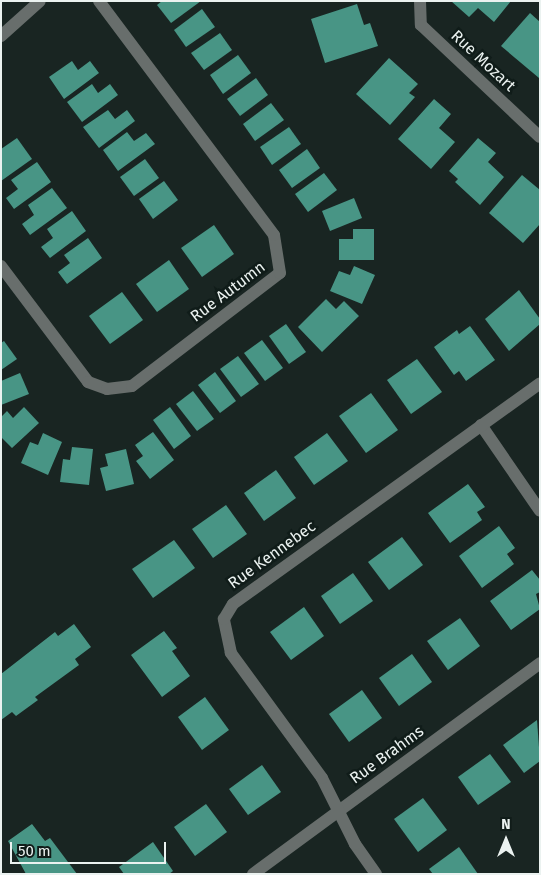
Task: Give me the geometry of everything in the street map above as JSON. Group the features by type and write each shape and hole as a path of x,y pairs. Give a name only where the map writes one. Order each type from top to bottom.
{"street":[{"path":"1,36 40,1"},
{"name":"Rue Autumn","path":"1,266 88,382 107,389 132,386 280,273 274,235 99,1"},
{"name":"Rue Mozart","path":"420,1 421,25 540,137"},
{"name":"Rue Kennebec","path":"376,874 355,844 322,778 231,653 224,619 233,604 540,383"},
{"path":"481,425 540,511"},
{"name":"Rue Brahms","path":"253,874 540,663"}],"building":[{"path":"162,1 201,1 171,23 157,5"},
{"path":"451,1 511,1 494,22 478,8 469,17"},
{"path":"357,4 364,25 370,23 378,46 325,63 311,19"},
{"path":"202,9 215,27 186,47 174,30"},
{"path":"530,13 540,22 539,78 501,46"},
{"path":"220,33 232,50 204,70 191,53"},
{"path":"238,55 251,73 223,94 210,75"},
{"path":"389,58 418,84 409,93 415,97 390,125 356,94"},
{"path":"72,61 78,70 90,61 99,73 64,99 49,77"},
{"path":"256,78 268,95 240,116 227,99"},
{"path":"92,84 98,93 110,84 118,95 82,122 67,102"},
{"path":"434,99 451,114 439,128 455,142 431,169 398,139"},
{"path":"271,103 284,120 255,141 243,124"},
{"path":"108,110 115,119 127,110 135,121 99,148 83,127"},
{"path":"289,127 301,144 272,165 260,147"},
{"path":"127,132 134,141 146,133 155,144 118,171 103,150"},
{"path":"17,138 32,159 1,181 1,149"},
{"path":"478,138 496,153 488,162 504,177 480,205 455,182 458,179 449,171"},
{"path":"307,149 320,168 292,188 279,170"},
{"path":"145,159 159,178 134,196 120,177"},
{"path":"37,162 51,182 14,209 6,198 18,189 11,180"},
{"path":"324,173 337,190 308,212 295,194"},
{"path":"522,175 540,190 540,224 523,243 489,213"},
{"path":"164,181 178,200 153,219 139,199"},
{"path":"52,188 67,208 30,235 22,224 34,215 28,205"},
{"path":"354,198 362,218 330,231 322,211"},
{"path":"72,211 86,231 50,258 41,247 53,238 47,229"},
{"path":"214,225 234,254 202,277 181,248"},
{"path":"353,229 374,229 374,260 339,260 339,239 353,239"},
{"path":"88,238 102,258 67,284 58,272 70,263 64,255"},
{"path":"169,260 189,289 157,312 136,284"},
{"path":"354,266 375,275 362,304 330,291 339,271 350,275"},
{"path":"519,290 540,319 540,324 509,351 485,319"},
{"path":"122,292 143,320 110,344 89,316"},
{"path":"326,299 336,309 344,301 359,316 322,352 298,327"},
{"path":"286,324 306,352 289,364 269,336"},
{"path":"470,326 495,360 466,381 459,371 454,375 434,347 457,330 459,334"},
{"path":"262,340 283,368 265,381 244,353"},
{"path":"4,341 17,359 1,370 1,343"},
{"path":"238,356 259,384 241,397 220,369"},
{"path":"417,359 442,392 411,414 387,380"},
{"path":"215,372 236,401 220,413 198,385"},
{"path":"20,373 29,394 1,405 1,381"},
{"path":"193,391 214,419 197,431 176,404"},
{"path":"371,393 398,430 366,453 339,416"},
{"path":"24,407 39,423 12,448 1,437 1,417 7,411 13,418"},
{"path":"170,407 191,436 174,449 153,420"},
{"path":"153,432 174,460 150,479 136,461 143,456 135,445"},
{"path":"43,433 62,442 48,475 21,463 30,442 38,445"},
{"path":"327,433 348,461 314,485 294,457"},
{"path":"72,447 93,449 89,485 60,482 63,459 70,460"},
{"path":"126,449 134,484 106,491 100,468 108,466 105,454"},
{"path":"276,470 296,498 264,521 244,493"},
{"path":"468,484 485,507 477,512 482,520 450,543 428,513"},
{"path":"226,505 247,534 213,558 192,529"},
{"path":"499,526 515,548 507,554 514,564 482,588 459,556"},
{"path":"402,537 423,565 389,590 368,562"},
{"path":"174,540 195,568 153,598 132,569"},
{"path":"532,570 540,580 540,592 536,594 540,609 511,630 490,601"},
{"path":"353,573 373,601 340,624 321,596"},
{"path":"304,607 324,636 291,660 270,632"},
{"path":"460,618 480,646 448,670 427,641"},
{"path":"74,624 91,647 75,659 79,665 35,697 38,700 16,716 12,712 1,720 1,674 55,632 58,636"},
{"path":"164,631 177,648 172,651 190,676 162,697 131,655"},
{"path":"412,654 432,682 399,706 379,678"},
{"path":"362,690 382,718 349,742 329,714"},
{"path":"205,697 229,730 202,750 178,717"},
{"path":"537,720 540,761 524,773 503,745"},
{"path":"490,754 511,782 478,805 458,777"},
{"path":"262,765 281,792 248,815 229,789"},
{"path":"423,798 447,830 418,852 394,819"},
{"path":"206,804 227,832 195,856 174,827"},
{"path":"32,824 45,841 50,838 77,874 26,874 8,841"},
{"path":"153,842 173,871 169,874 124,874 119,867"},
{"path":"459,847 478,874 433,874 429,869"}]}
